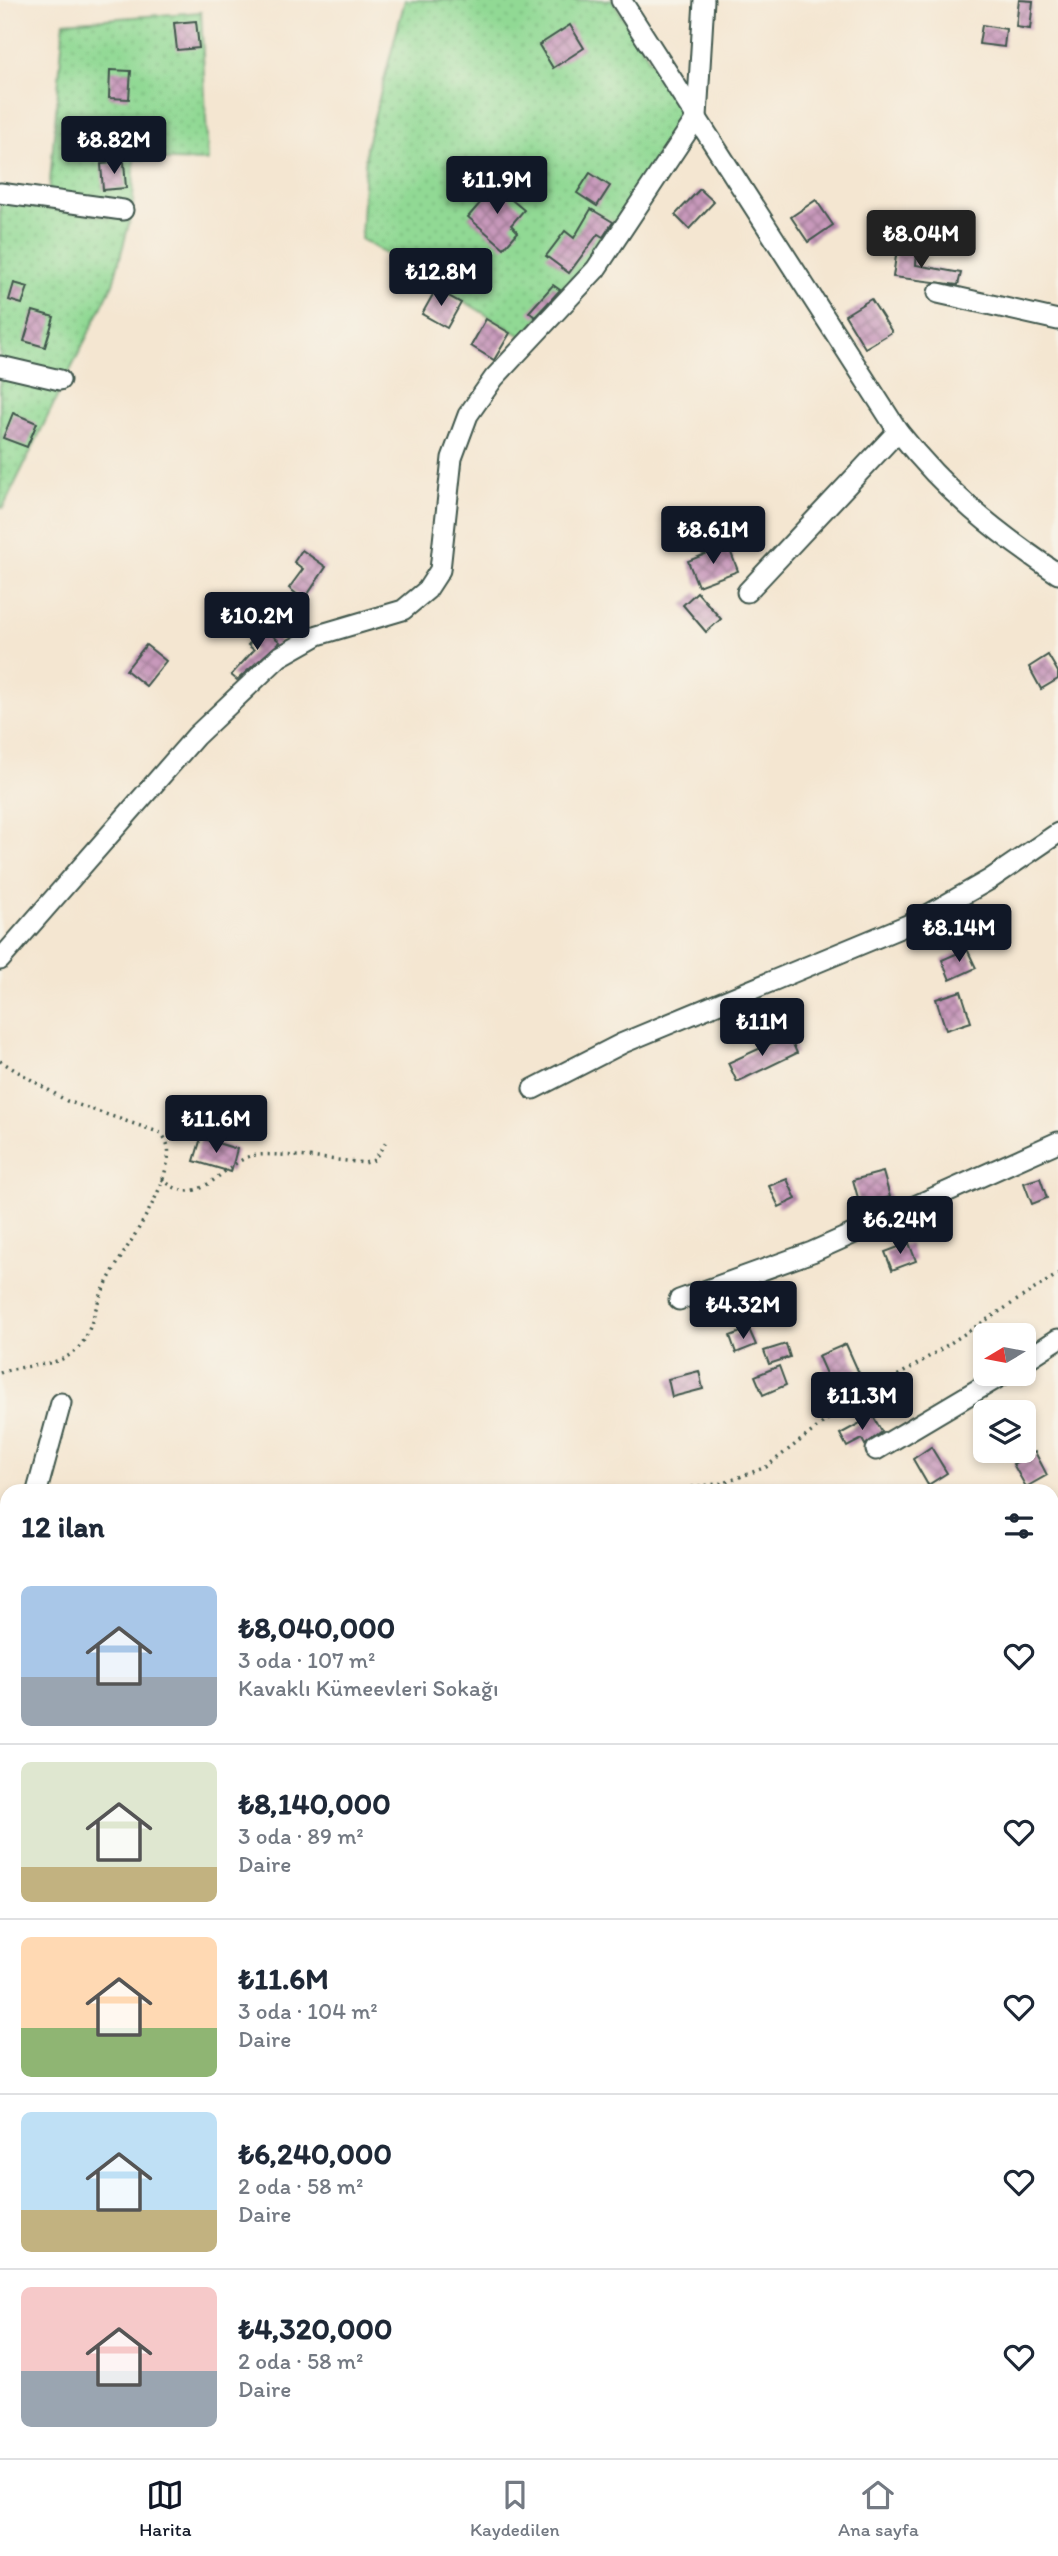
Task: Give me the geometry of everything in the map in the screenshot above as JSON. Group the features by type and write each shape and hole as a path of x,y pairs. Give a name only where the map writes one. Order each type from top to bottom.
{"street":[{"path":"621,0 898,431 924,464 987,525 1058,574"},
{"path":"0,960 196,736 279,657 318,635 403,610 427,590 440,570 452,458 468,415 494,378 569,300 615,245 697,117 704,0"},
{"path":"0,193 123,210"},
{"path":"938,292 1058,320"},
{"path":"0,366 60,380"},
{"path":"747,592 898,431"},
{"path":"533,1089 635,1038 917,921 971,891 1058,833"},
{"path":"679,1300 812,1252 1058,1142"},
{"path":"1036,1354 1058,1339"},
{"path":"876,1450 984,1386"},
{"path":"39,1484 61,1403"}],"path":[{"path":"0,1061 67,1101 161,1133 168,1142 169,1152 162,1179 125,1254 101,1295 83,1343 75,1352 56,1362 0,1373"},
{"path":"162,1179 177,1191 196,1190 252,1156 365,1163 374,1160 387,1140"},
{"path":"716,1484 766,1466 836,1412 916,1366 1058,1274"}],"green space":[{"path":"405,0 612,0 683,112 602,246 523,337 361,239 366,148"},
{"path":"201,12 208,161 134,159 133,206 49,193 64,22"},
{"path":"0,202 130,220 113,284 68,375 0,360"},
{"path":"0,373 62,387 3,508 0,507"}],"building":[{"path":"1019,0 1033,1 1030,29 1016,27"},
{"path":"196,21 199,48 177,50 174,23"},
{"path":"570,25 584,48 553,68 539,45"},
{"path":"982,25 1006,29 1004,47 979,44"},
{"path":"110,70 131,71 129,99 109,98"},
{"path":"124,162 126,188 103,190 101,164"},
{"path":"590,173 610,186 597,206 577,193"},
{"path":"495,186 524,210 511,225 518,232 504,248 468,217"},
{"path":"700,189 714,202 689,229 675,215"},
{"path":"816,200 833,225 808,242 791,217"},
{"path":"591,209 613,222 603,237 598,234 569,273 546,256 565,231 574,238"},
{"path":"897,249 917,252 916,265 961,273 958,285 893,277"},
{"path":"14,283 28,287 22,304 9,300"},
{"path":"553,285 560,290 535,317 529,312"},
{"path":"436,289 461,303 447,328 422,314"},
{"path":"871,299 892,332 865,348 845,315"},
{"path":"33,311 54,317 45,347 24,341"},
{"path":"486,319 510,333 494,360 471,346"},
{"path":"13,413 37,423 27,447 3,438"},
{"path":"728,545 738,571 698,586 688,561"},
{"path":"302,550 326,567 304,600 289,588 303,569 294,562"},
{"path":"697,592 721,619 706,632 683,605"},
{"path":"264,628 280,642 237,680 231,675 254,650 248,645"},
{"path":"146,645 166,661 146,686 126,670"},
{"path":"1048,655 1058,672 1058,679 1041,689 1029,667"},
{"path":"967,949 976,968 950,980 942,960"},
{"path":"961,991 971,1022 946,1030 936,999"},
{"path":"789,1035 797,1053 737,1082 728,1063"},
{"path":"201,1138 237,1149 231,1172 194,1161"},
{"path":"883,1172 890,1197 860,1205 853,1180"},
{"path":"1040,1178 1047,1198 1032,1204 1024,1183"},
{"path":"787,1179 796,1199 779,1207 769,1186"},
{"path":"909,1243 916,1261 892,1270 885,1252"},
{"path":"749,1329 756,1345 736,1353 730,1336"},
{"path":"786,1344 790,1357 769,1364 764,1351"},
{"path":"846,1344 859,1373 831,1385 818,1356"},
{"path":"779,1366 786,1385 763,1395 755,1376"},
{"path":"699,1371 703,1389 672,1397 668,1379"},
{"path":"873,1416 882,1432 865,1445 862,1439 847,1447 840,1434"},
{"path":"931,1447 947,1473 927,1484 913,1459"},
{"path":"1036,1454 1047,1475 1031,1484 1024,1484 1013,1464 1036,1463"}]}
